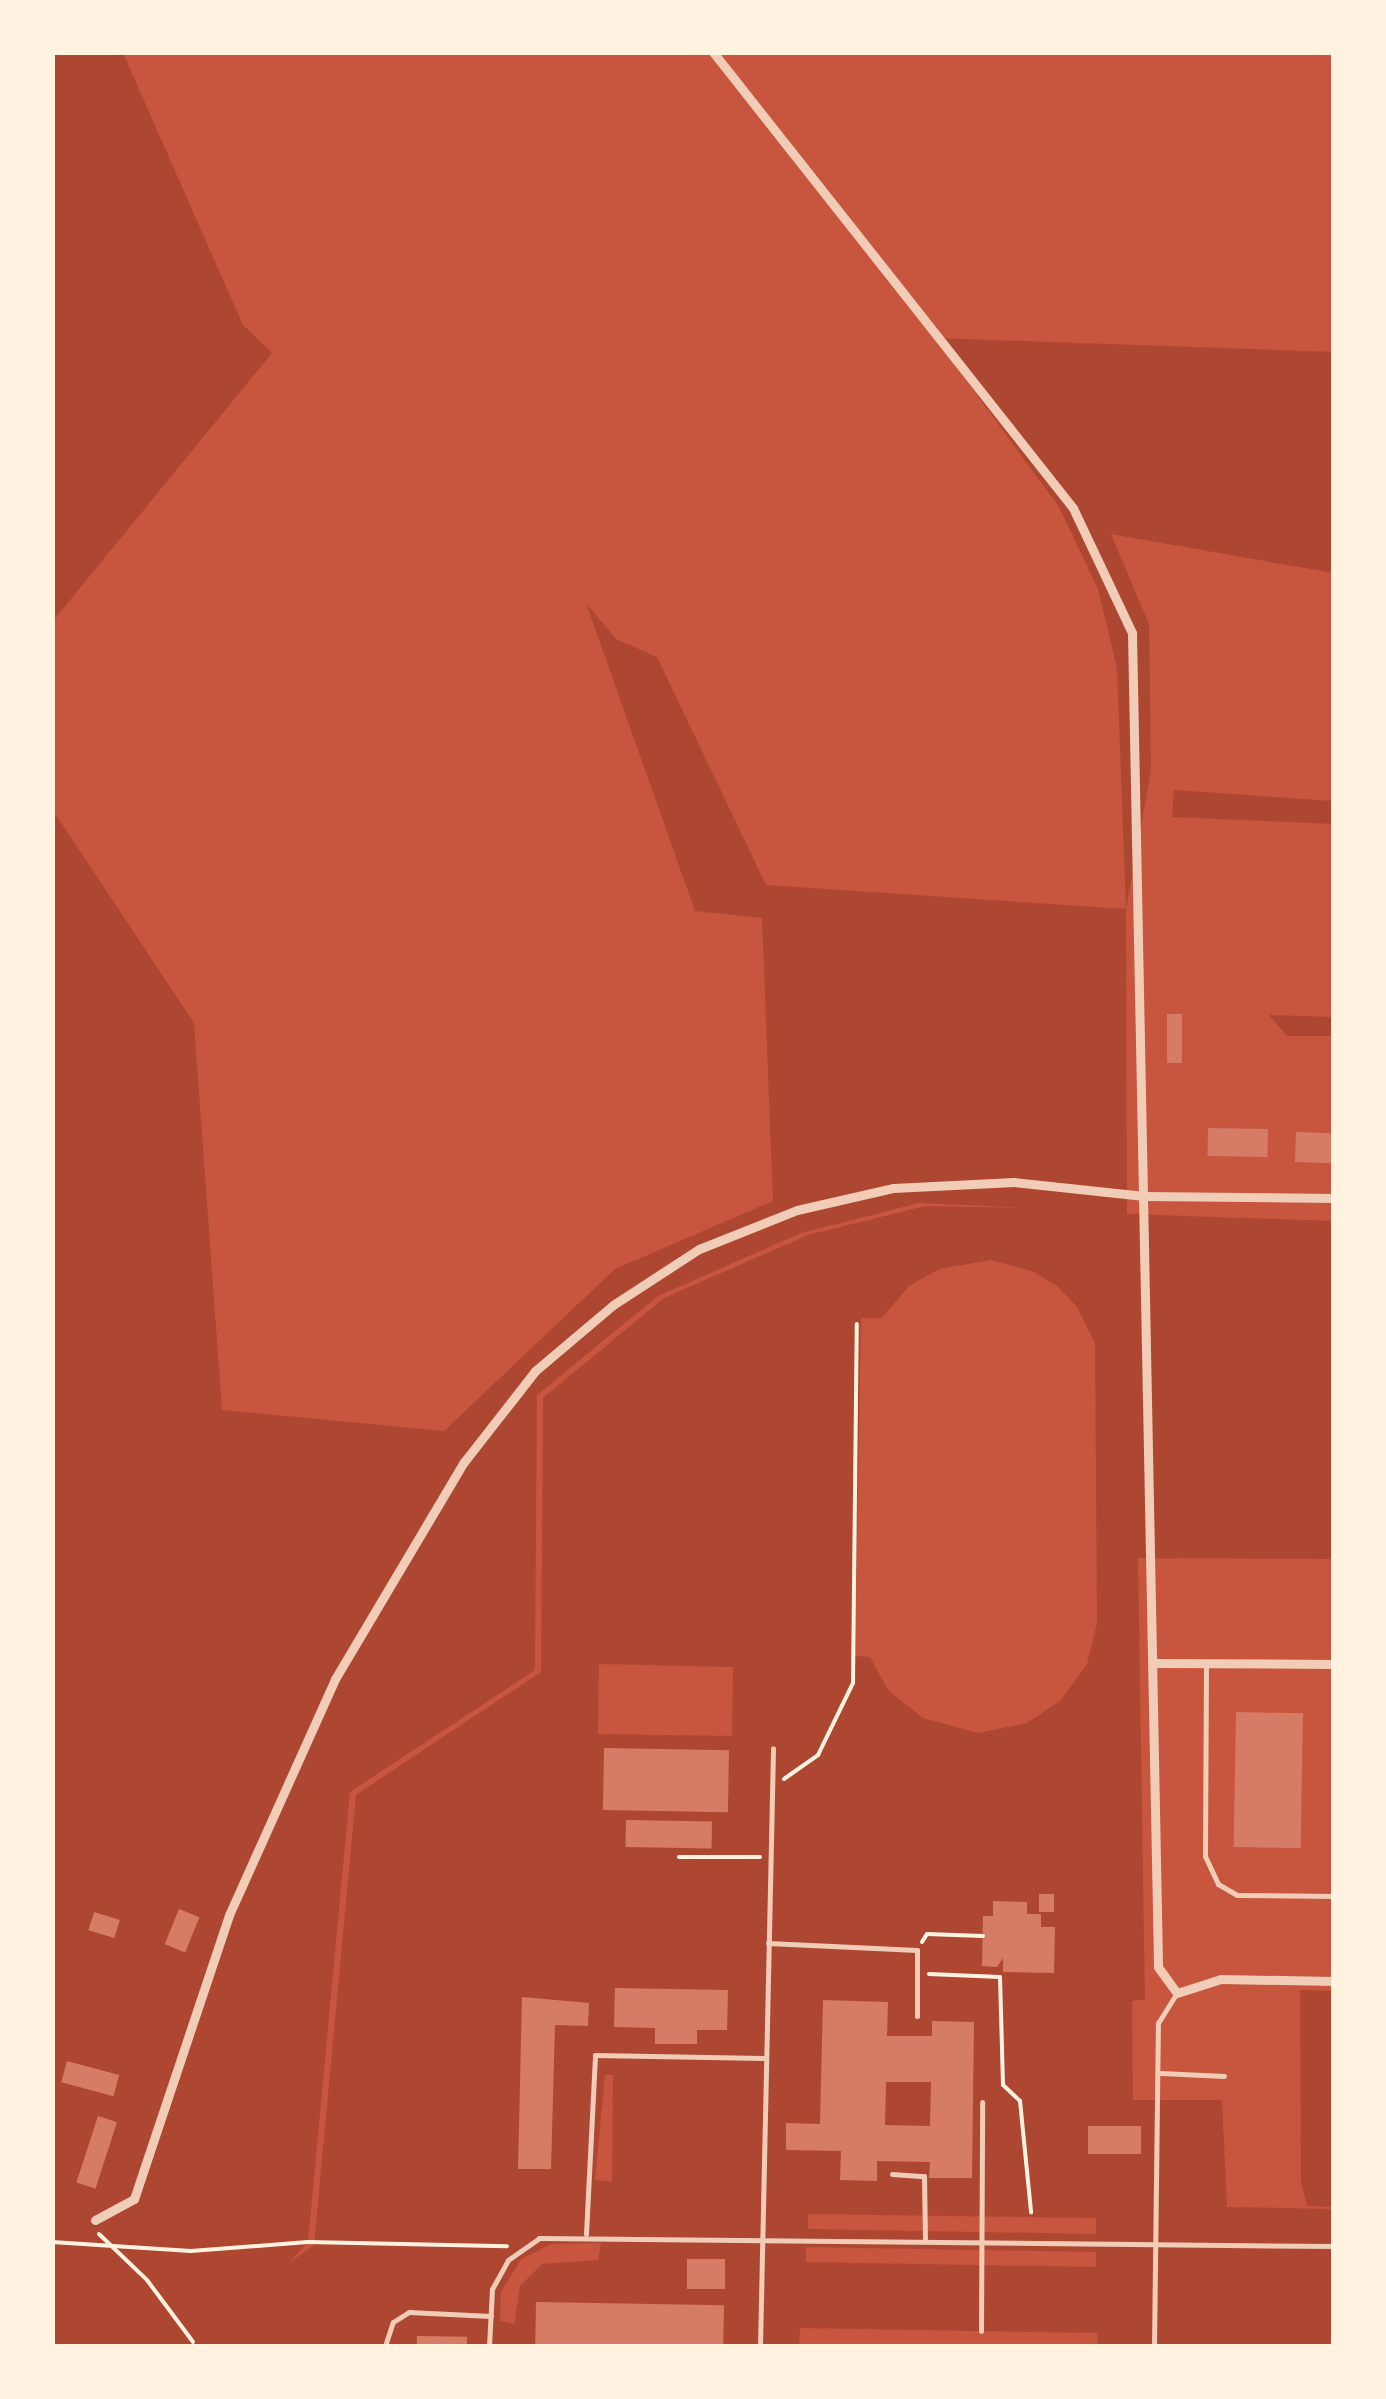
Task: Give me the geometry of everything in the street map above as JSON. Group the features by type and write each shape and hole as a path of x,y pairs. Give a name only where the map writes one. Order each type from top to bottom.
{"street":[{"path":"713,52 1073,508 1132,634 1157,1662 1158,1967 1177,1993 1220,1979 1334,1981"},
{"path":"95,2220 134,2199 228,1915 335,1679 464,1462 534,1371 613,1305 699,1249 797,1210 894,1188 1014,1182 1144,1196 1334,1198"},
{"path":"1157,1662 1334,1664"}],"lane":[{"path":"1206,1662 1206,1856 1218,1884 1237,1895 1334,1896"},
{"path":"760,2346 772,1748"},
{"path":"768,1943 917,1950 916,2016"},
{"path":"1154,2346 1158,2023 1177,1993"},
{"path":"586,2234 595,2055 766,2058"},
{"path":"1160,2073 1224,2076"},
{"path":"982,2102 982,2332"},
{"path":"892,2174 924,2176 924,2240"},
{"path":"489,2346 492,2289 508,2260 539,2238 586,2234 1334,2246"},
{"path":"386,2346 394,2322 409,2312 491,2316"}],"path":[{"path":"772,1787 818,1755 853,1683 857,1324"},
{"path":"680,1857 770,1858"},
{"path":"917,1950 926,1934 983,1936"},
{"path":"917,1973 1000,1977 1003,2084 1020,2101 1030,2212"},
{"path":"95,2220 102,2244 148,2280 193,2342"},
{"path":"52,2242 190,2251 308,2242 526,2247"}],"shaded area":[{"path":"53,52 123,53 243,325 272,353 53,621"},
{"path":"935,338 1333,352 1333,573 1111,534 1149,624 1151,770 1126,910 1127,1214 1334,1221 1333,1559 1138,1558 1145,1999 1132,2001 1133,2100 1222,2100 1227,2207 1333,2209 1333,2346 1098,2346 1097,2333 800,2328 799,2346 53,2346 52,809 194,1023 222,1410 444,1431 615,1269 773,1201 762,918 695,911 586,603 616,639 657,657 766,885 1126,909 1117,668 1098,589 1059,507","holes":["919,1203 1027,1208 925,1206 808,1235 664,1298 543,1398 541,1672 356,1795 314,2245 289,2263 308,2242 350,1792 535,1670 537,1395 658,1296 801,1233","991,1260 1032,1271 1057,1286 1077,1307 1095,1343 1097,1623 1087,1664 1061,1700 1027,1723 978,1733 923,1718 888,1690 870,1657 855,1656 861,1318 882,1318 909,1286 939,1269","599,1664 733,1667 732,1736 598,1734","605,2075 613,2075 612,2182 595,2180","808,2214 1096,2218 1096,2234 808,2229","601,2243 598,2260 542,2264 520,2286 514,2324 500,2321 501,2292 521,2259 551,2244","806,2247 1096,2252 1096,2267 806,2262"]},
{"path":"1174,790 1333,801 1333,824 1172,817"},
{"path":"1269,1015 1333,1017 1333,1036 1287,1036"},
{"path":"1300,1990 1333,1991 1333,2207 1307,2206 1301,2182"}],"building":[{"path":"1167,1014 1182,1014 1182,1063 1167,1063"},
{"path":"1208,1128 1268,1129 1268,1157 1208,1156"},
{"path":"1296,1132 1334,1133 1333,1163 1295,1162"},
{"path":"1236,1712 1303,1713 1301,1848 1234,1847"},
{"path":"604,1748 729,1750 728,1812 603,1810"},
{"path":"626,1820 712,1822 712,1848 626,1847"},
{"path":"1039,1894 1054,1894 1054,1912 1039,1912"},
{"path":"993,1901 1027,1902 1027,1914 1041,1914 1041,1927 1055,1927 1054,1973 1003,1972 1003,1958 997,1967 982,1966 983,1916 993,1916"},
{"path":"179,1909 199,1917 185,1952 165,1944"},
{"path":"94,1912 120,1920 114,1938 88,1930"},
{"path":"615,1988 728,1990 727,2030 697,2030 697,2044 655,2044 655,2028 614,2027"},
{"path":"522,1997 589,2003 588,2026 555,2025 551,2169 518,2169"},
{"path":"823,2000 888,2002 887,2036 932,2036 932,2021 974,2022 972,2178 929,2178 930,2162 877,2161 877,2181 840,2180 841,2151 786,2150 786,2123 820,2124","holes":["886,2082 931,2082 930,2126 885,2125"]},
{"path":"67,2061 119,2075 113,2096 61,2082"},
{"path":"98,2116 117,2122 95,2189 76,2183"},
{"path":"1088,2126 1141,2126 1141,2154 1088,2154"},
{"path":"687,2259 725,2259 725,2289 687,2289"},
{"path":"536,2302 724,2305 723,2346 535,2346"},
{"path":"417,2336 467,2337 467,2346 417,2346"}]}
